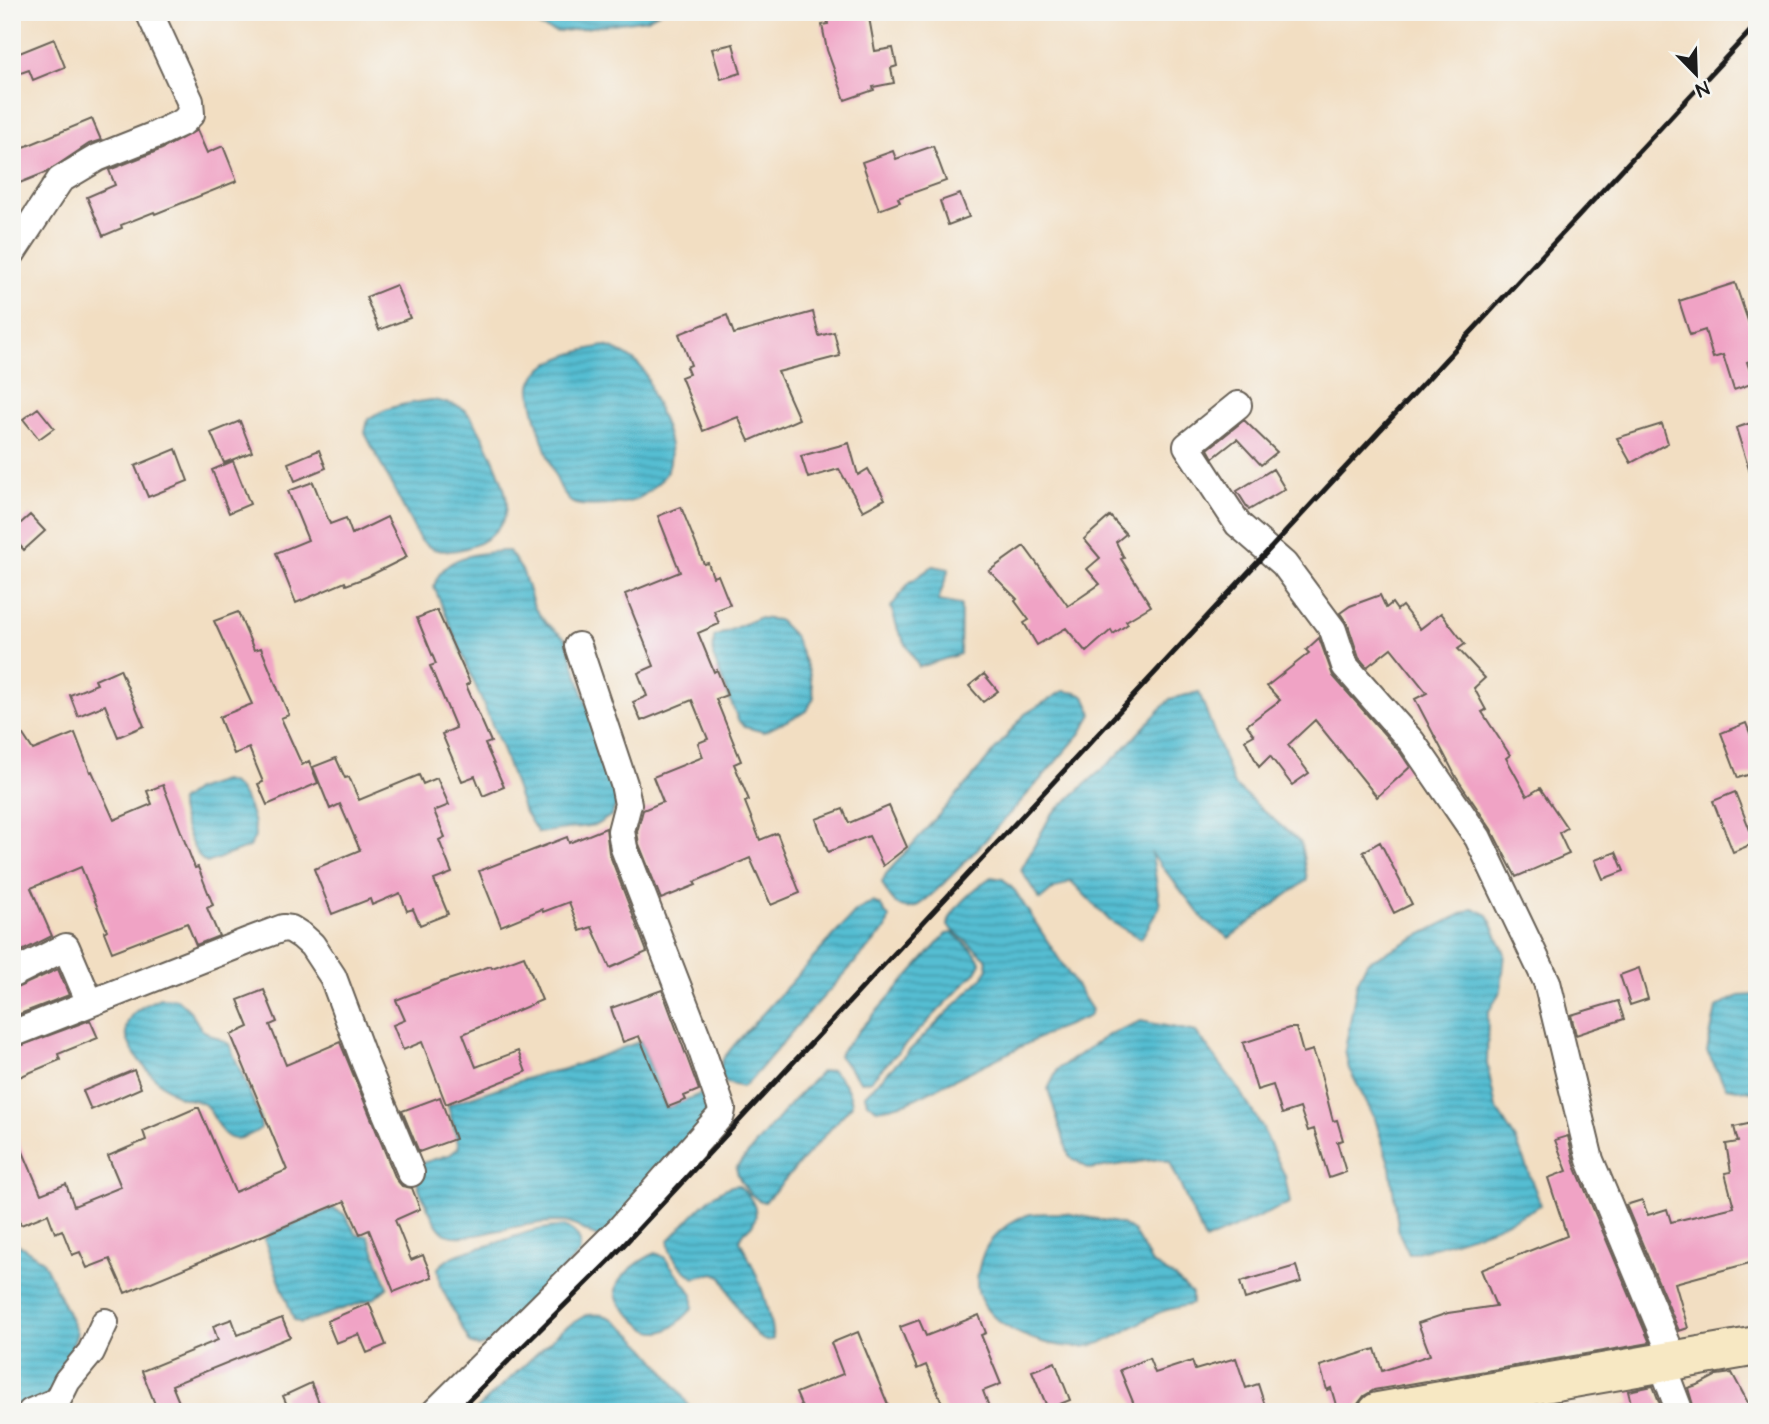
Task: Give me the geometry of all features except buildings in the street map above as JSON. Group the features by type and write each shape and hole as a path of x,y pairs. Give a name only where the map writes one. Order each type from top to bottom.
{"main road":[{"path":"1378,1412 1757,1346"}],"street":[{"path":"12,253 60,180 97,158 183,122 191,114 190,101 149,12"},
{"path":"1238,405 1187,446 1238,524 1284,564 1333,630 1345,666 1412,742 1478,838 1548,982 1590,1160 1668,1361 1680,1412"},
{"path":"435,1412 619,1230 721,1115 722,1109 693,1026 624,848 621,831 628,804 624,785 578,646"},
{"path":"12,1034 248,941 283,928 291,929 312,945 333,977 365,1063 411,1172"},
{"path":"12,974 66,947 90,1003"},
{"path":"31,1412 57,1401 67,1381 91,1352 105,1322"}],"water":[{"path":"526,12 660,12 647,19 557,32 539,26"},
{"path":"605,346 629,357 645,373 666,428 671,451 670,462 660,481 639,498 605,505 577,504 565,495 552,468 536,417 531,388 534,378 546,365 566,356"},
{"path":"432,400 463,409 477,426 491,454 506,496 505,517 491,536 456,550 433,549 420,540 365,433 368,419 383,411"},
{"path":"509,551 523,572 534,607 546,623 566,639 617,801 612,815 596,825 538,833 523,809 501,746 434,587 438,576 453,562 475,554"},
{"path":"933,566 949,569 938,601 961,605 960,654 919,667 898,630 891,607 909,583"},
{"path":"758,618 778,620 794,636 809,671 814,697 807,711 764,732 745,727 738,720 713,656 714,637"},
{"path":"1063,691 1080,694 1088,702 1092,714 1081,733 944,883 912,908 897,904 889,896 882,882 886,874 1025,714"},
{"path":"1199,692 1234,785 1301,843 1307,880 1229,938 1205,921 1152,854 1160,906 1141,939 1110,921 1071,881 1052,890 1040,900 1021,870 1051,815 1118,755 1170,699"},
{"path":"223,781 237,788 247,803 255,837 249,847 207,863 197,853 188,835 180,801 195,790"},
{"path":"991,877 1003,879 1015,891 1092,1010 1088,1017 1055,1030 908,1102 878,1110 867,1102 865,1095 982,978 988,968 986,958 948,926 959,905"},
{"path":"873,902 880,905 889,918 886,929 750,1081 742,1087 726,1083 719,1070 723,1059 735,1044 856,911"},
{"path":"1473,908 1488,915 1505,954 1501,990 1488,1013 1487,1064 1496,1108 1516,1140 1541,1205 1477,1234 1409,1254 1399,1233 1390,1167 1375,1119 1349,1069 1345,1050 1357,983 1367,962"},
{"path":"953,933 974,952 981,963 976,972 870,1081 861,1082 839,1056 841,1051 946,934"},
{"path":"1757,995 1757,1092 1726,1087 1707,1052 1716,1008 1739,996"},
{"path":"160,998 177,999 190,1011 202,1030 229,1044 260,1117 261,1128 243,1137 231,1138 222,1132 204,1104 178,1096 161,1084 135,1055 126,1034 129,1019 136,1011"},
{"path":"1141,1021 1196,1032 1236,1085 1262,1127 1285,1176 1290,1203 1205,1241 1170,1162 1160,1159 1089,1169 1069,1156 1048,1089 1058,1069 1110,1034"},
{"path":"641,1041 666,1108 700,1094 707,1095 709,1115 602,1238 563,1222 526,1225 469,1236 451,1235 441,1230 422,1196 416,1165 451,1154 459,1147 448,1106 450,1104 537,1075 565,1069"},
{"path":"831,1070 845,1086 852,1105 765,1202 755,1198 746,1189 736,1168 821,1072"},
{"path":"738,1185 749,1197 755,1211 754,1222 740,1241 757,1276 765,1301 773,1339 768,1341 751,1328 721,1276 714,1273 695,1278 677,1262 670,1251 669,1240 692,1215 710,1198"},
{"path":"333,1208 344,1214 357,1235 368,1235 388,1287 375,1298 301,1323 294,1320 264,1239"},
{"path":"1065,1213 1122,1224 1134,1232 1152,1263 1174,1277 1192,1294 1192,1304 1160,1312 1109,1340 1089,1346 1061,1346 1043,1342 1007,1327 993,1316 982,1302 977,1286 985,1249 1001,1230 1021,1217"},
{"path":"564,1226 578,1237 579,1254 486,1345 479,1347 470,1343 440,1285 438,1268 450,1258 464,1252 536,1230"},
{"path":"12,1240 43,1261 77,1333 53,1397 17,1412 12,1412"},
{"path":"656,1253 664,1257 693,1295 693,1308 673,1327 654,1332 640,1324 621,1304 616,1293 625,1275"},
{"path":"586,1315 603,1315 626,1329 665,1372 692,1412 474,1412 562,1330"}],"railway":[{"path":"457,1412 609,1261 1757,24"}]}
